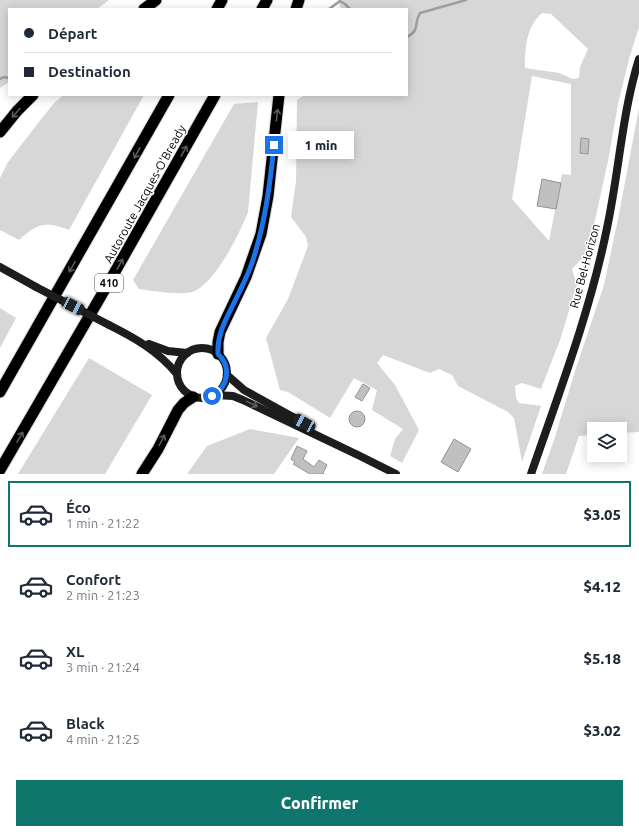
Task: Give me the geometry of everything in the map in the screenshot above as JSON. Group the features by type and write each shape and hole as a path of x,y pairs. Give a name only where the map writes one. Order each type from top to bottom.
{"highway":[{"path":"145,8 156,0"},
{"path":"0,132 17,111 32,96"},
{"path":"0,392 168,96"},
{"name":"Autoroute Jacques-O'Bready","path":"0,470 214,96"},
{"path":"218,354 220,332 248,272 258,245 270,179 279,96"},
{"path":"142,474 158,449 178,410 184,403 193,397"}],"street":[{"name":"Rue Bel-Horizon","path":"530,474 578,336 600,260 614,196 629,102 639,59"},
{"path":"0,267 130,336 164,350 187,353"},
{"path":"0,270 13,275"},
{"path":"130,336 162,357 177,374"},
{"path":"215,394 223,386 227,374 225,363 218,354 204,348 195,349 187,353 180,362 177,374 178,382 182,389 193,397 204,398 215,394 229,395 238,398 396,474"},
{"path":"227,374 236,384 247,392 360,456"}],"shaded area":[{"path":"0,0 109,0 98,8 8,8 8,83 0,88"},
{"path":"338,0 639,0 639,27 629,59 618,104 608,161 588,252 572,269 577,285 560,340 541,389 522,383 515,386 516,398 519,403 541,406 522,462 514,418 508,412 458,386 452,375 439,369 430,373 383,355 377,363 395,385 419,430 402,463 390,456 395,439 403,429 372,410 377,390 354,378 330,418 288,392 280,390 266,338 288,299 308,246 306,237 291,217 296,181 297,100 303,96 408,96 408,8 341,8","holes":["542,13 551,14 588,49 580,67 579,78 573,79 559,73 525,68 525,53 530,31","532,76 571,84 571,175 562,174 549,241 512,199","581,139 589,139 588,154 580,153"]},
{"path":"63,96 143,96 69,230 54,225 42,225 31,230 19,240 0,230 0,178 8,162 55,102"},
{"path":"258,102 248,212 233,244 219,267 203,286 195,291 176,293 139,289 133,280 234,104"},
{"path":"639,108 639,432 627,433 627,422 587,422 587,435 579,436 566,474 542,474 604,285"},
{"path":"0,308 16,318 0,348"},
{"path":"89,358 152,395 105,474 18,474"},
{"path":"250,429 299,438 274,474 187,474 207,446"}],"building":[{"path":"581,138 589,139 588,154 580,153"},
{"path":"542,179 561,183 556,209 537,206"},
{"path":"363,384 370,388 362,401 355,397"},
{"path":"357,411 363,413 365,419 363,425 357,427 351,425 349,419 351,413"},
{"path":"454,439 471,449 458,472 441,462"},
{"path":"297,446 307,451 303,459 314,467 319,460 327,465 323,473 324,474 310,474 293,464 295,462 291,459"}],"waterway":[{"path":"408,36 414,32 420,13 466,0"},
{"path":"330,8 340,1 349,8"},
{"path":"0,79 4,77 8,78"}],"route":[{"path":"212,396 220,391 226,380 226,366 218,354 218,340 221,330 250,268 258,245 267,201 274,145"}]}
